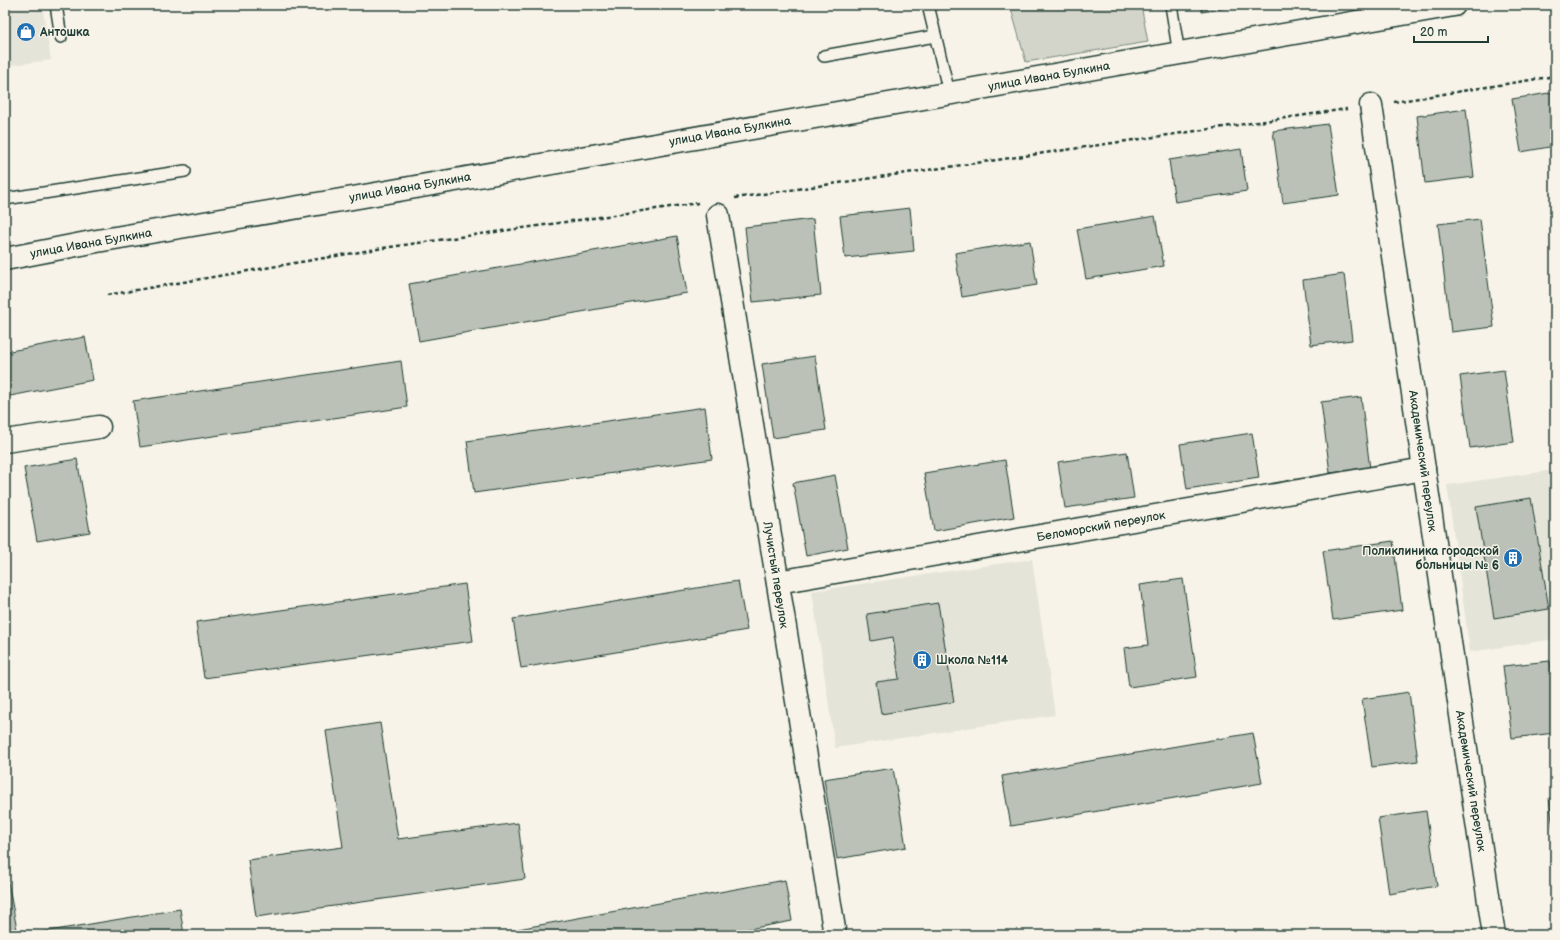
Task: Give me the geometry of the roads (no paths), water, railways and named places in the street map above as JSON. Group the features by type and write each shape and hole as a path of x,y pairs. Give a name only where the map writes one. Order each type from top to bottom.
{"street":[{"name":"улица Ивана Булкина","path":"5,259 97,241 347,199 1454,5"},
{"name":"Академический переулок","path":"1372,105 1424,469 1494,935"},
{"name":"Лучистый переулок","path":"724,207 778,582 835,935"},
{"path":"5,441 100,427"},
{"name":"Беломорский переулок","path":"778,582 1424,469"}],"lane":[{"path":"56,5 61,38"},
{"path":"928,5 949,93"},
{"path":"1171,5 1179,54"},
{"path":"824,56 935,36"},
{"path":"5,200 185,171"}],"place":[{"name":"Антошка","path":"26,32"},
{"name":"Поликлиника городской больницы № 6","path":"1513,558"},
{"name":"Школа №114","path":"922,660"}]}
